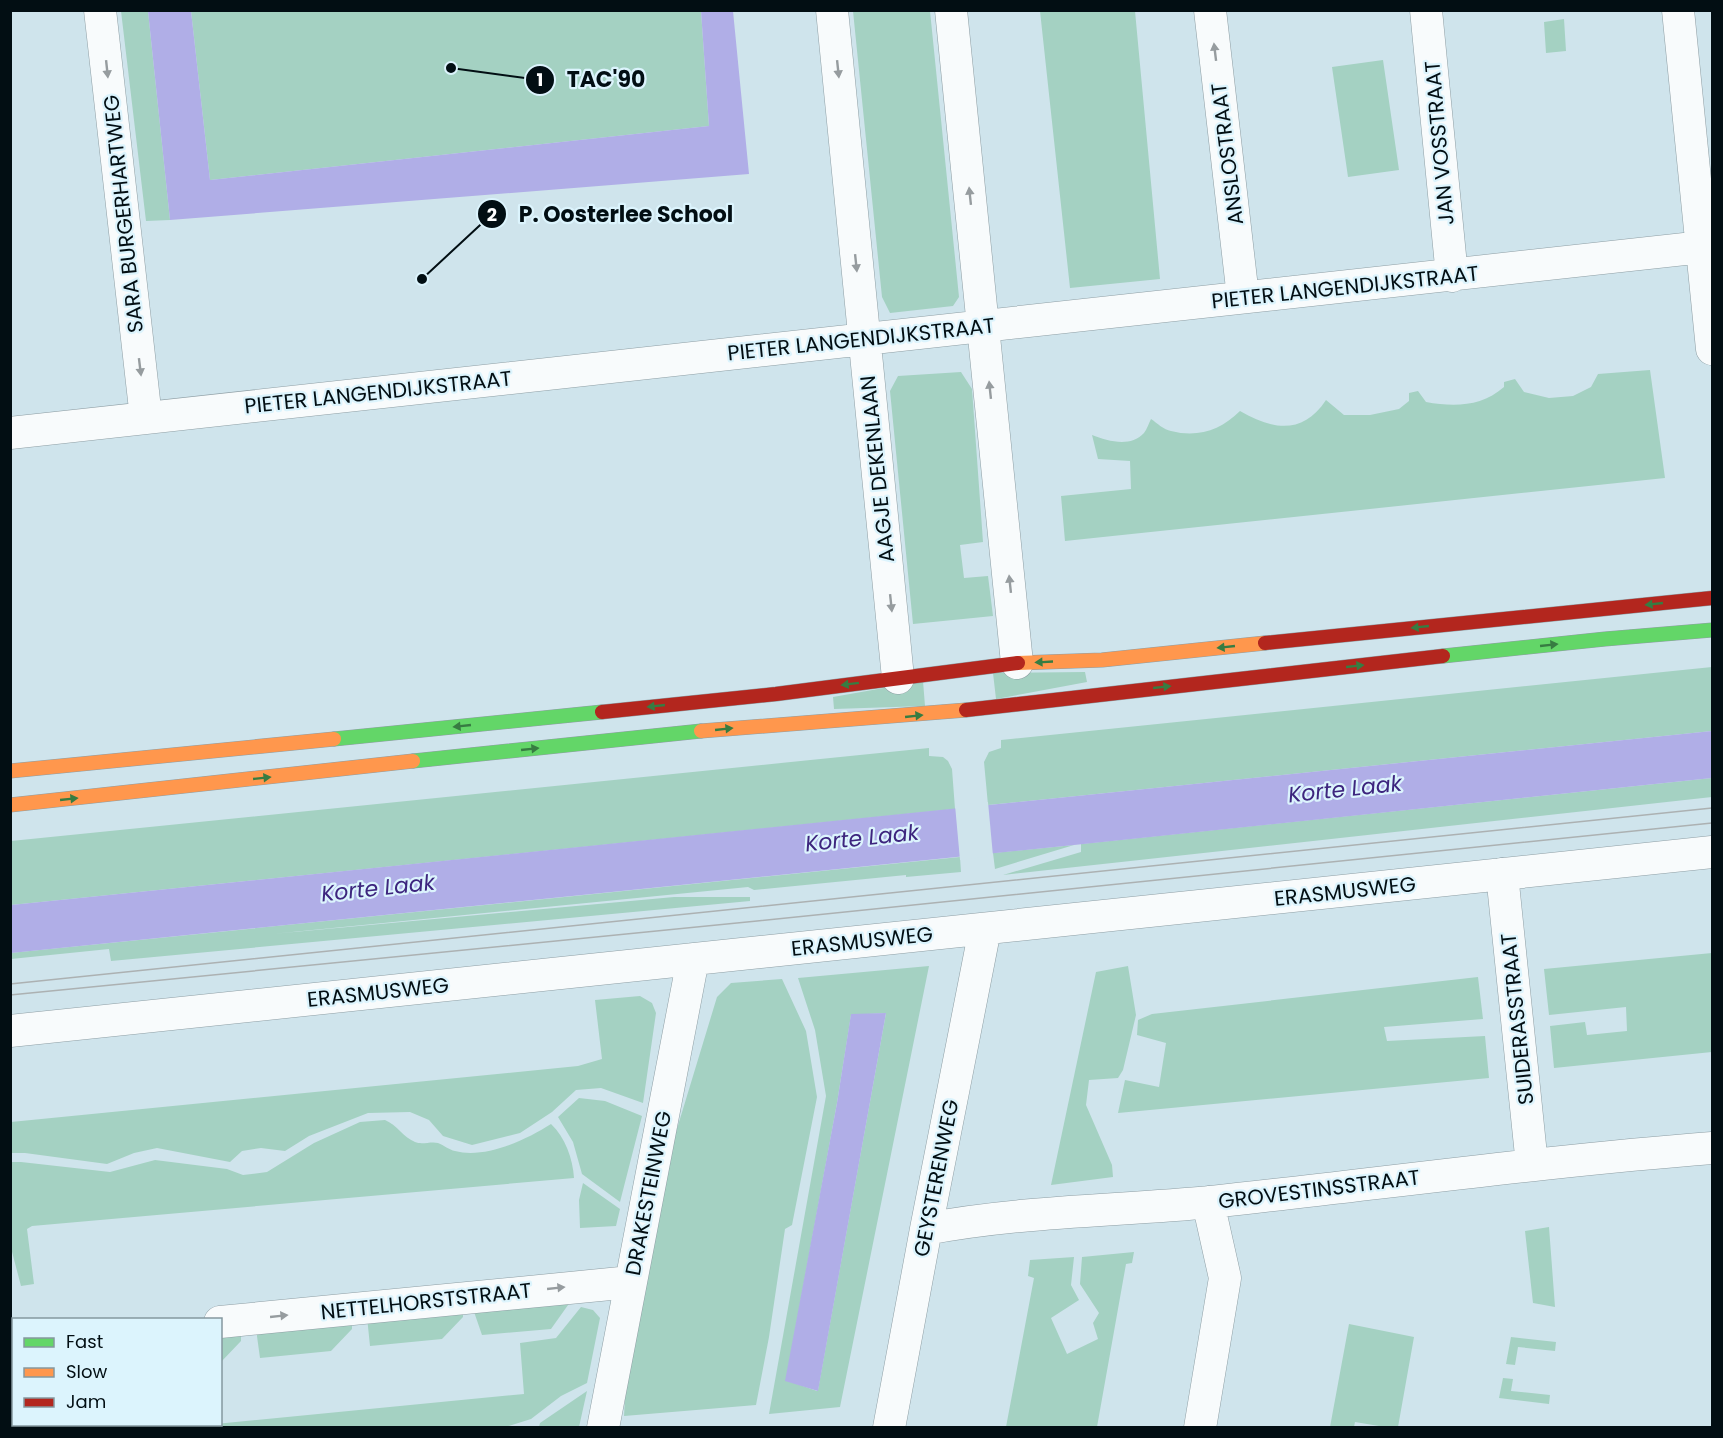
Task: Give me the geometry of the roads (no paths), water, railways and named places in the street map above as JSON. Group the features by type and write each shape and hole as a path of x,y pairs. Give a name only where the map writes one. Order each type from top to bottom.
{"main road":[{"path":"10,771 776,694 1017,663 1102,660 1713,598"},
{"path":"10,806 772,724 943,713 1030,701 1605,639 1713,630"}],"street":[{"name":"SARA BURGERHARTWEG","path":"100,10 146,418"},
{"name":"AAGJE DEKENLAAN","path":"832,10 898,678"},
{"path":"951,10 1017,663"},
{"name":"ANSLOSTRAAT","path":"1210,10 1243,297"},
{"name":"JAN VOSSTRAAT","path":"1426,10 1452,276"},
{"path":"1678,10 1707,246 1713,349"},
{"name":"PIETER LANGENDIJKSTRAAT","path":"10,433 1452,276 1707,246"},
{"name":"ERASMUSWEG","path":"10,1031 1713,852"},
{"name":"SUIDERASSTRAAT","path":"1502,874 1532,1165"},
{"name":"GEYSTERENWEG","path":"889,1428 985,929"},
{"name":"DRAKESTEINWEG","path":"603,1428 693,958"},
{"name":"GROVESTINSSTRAAT","path":"926,1228 959,1222 1208,1202 1532,1165 1713,1148"},
{"path":"1200,1428 1225,1278 1208,1202"},
{"name":"NETTELHORSTSTRAAT","path":"222,1322 631,1282"}],"water":[{"path":"148,11 191,11 210,180 709,126 701,11 733,11 749,174 170,220"},
{"name":"Korte Laak","path":"1712,731 1712,778 11,953 11,905"},
{"path":"886,1013 818,1391 785,1381 837,1103 851,1014"}],"tram line":[{"path":"10,984 1712,808"},
{"path":"10,995 1712,823"}],"place":[{"name":"TAC'90","path":"451,68"},
{"name":"P. Oosterlee School","path":"422,279"}]}
